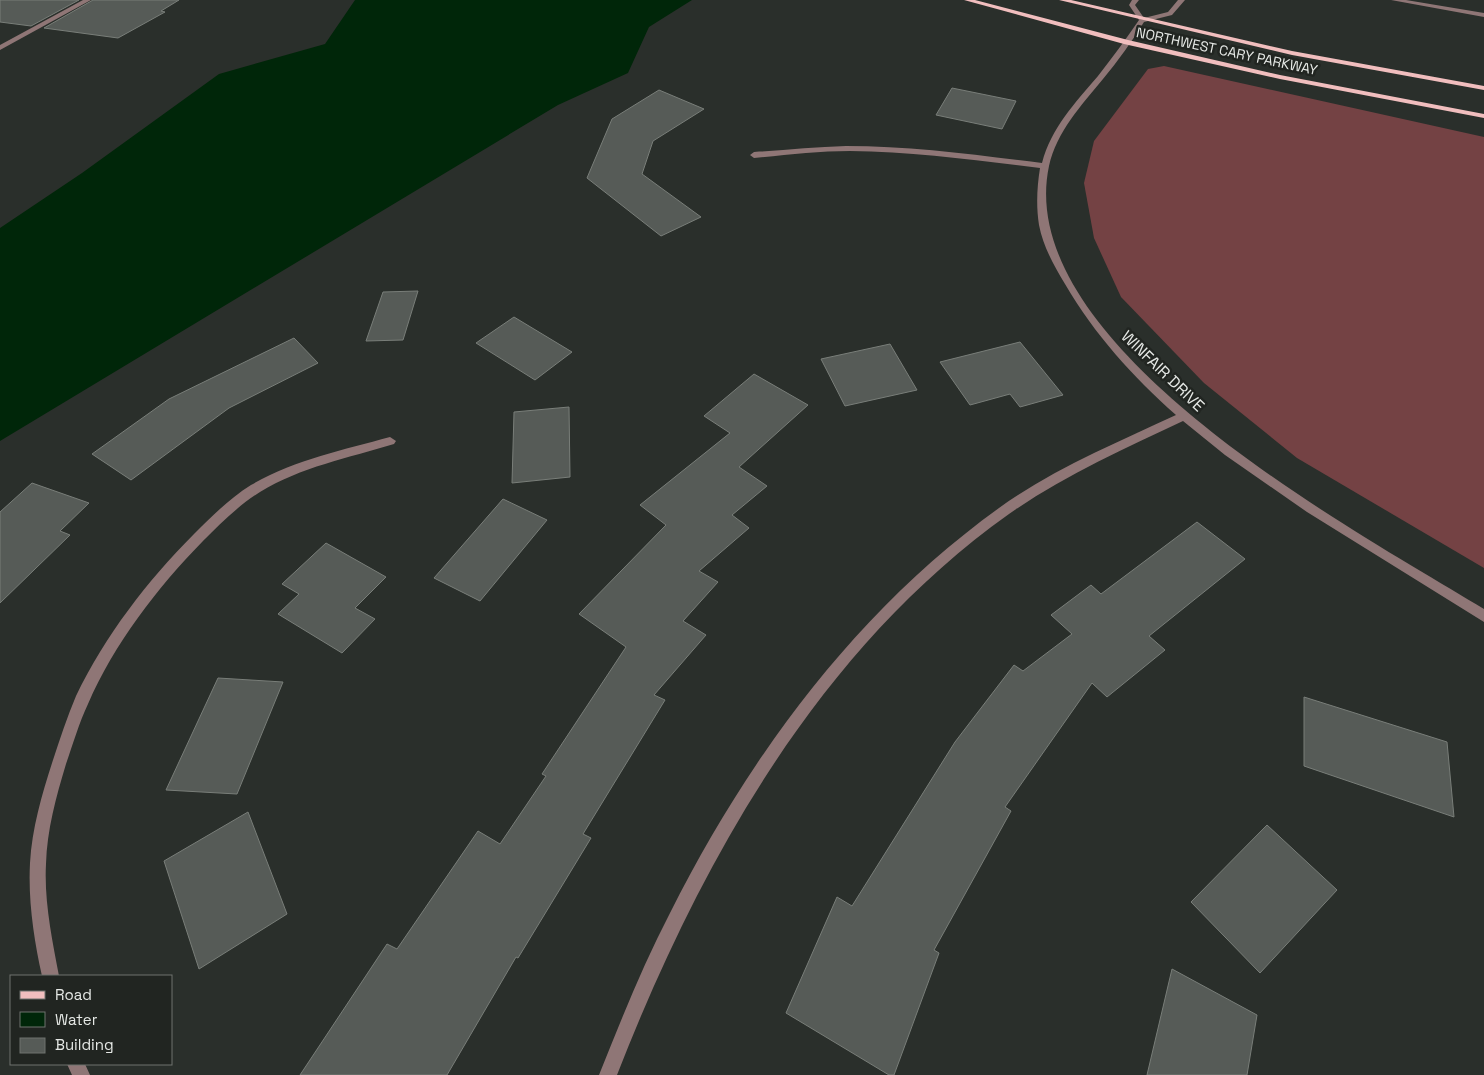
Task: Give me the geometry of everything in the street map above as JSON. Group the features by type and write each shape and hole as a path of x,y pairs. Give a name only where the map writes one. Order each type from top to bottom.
{"main road":[{"name":"NORTHWEST CARY PARKWAY","path":"967,0 1280,77 1484,116"},
{"name":"NORTHWEST CARY PARKWAY","path":"1062,0 1142,20 1292,53 1484,88"}],"street":[{"path":"0,48 33,32 88,0"},
{"path":"1136,0 1132,5 1142,20 1170,14 1182,0"},
{"path":"1394,0 1484,15"},
{"name":"NORTHWEST CARY PARKWAY","path":"1128,41 1142,20"},
{"name":"WINFAIR DRIVE","path":"1128,41 1068,117 1052,142 1045,166 1042,194 1043,221 1054,256 1070,286 1114,349 1184,416 1288,494 1484,616"},
{"path":"754,155 804,150 861,149 936,153 1045,166"},
{"path":"608,1075 655,961 697,877 750,787 791,728 840,664 906,591 955,548 1004,510 1072,470 1184,416"},
{"path":"50,975 39,902 38,849 50,791 66,744 82,701 108,654 137,609 165,573 226,512 254,489 304,465 390,442"}],"shaded area":[{"path":"1164,66 1484,137 1484,568 1297,458 1204,383 1121,297 1094,238 1084,183 1094,141 1148,69"}],"water":[{"path":"355,0 692,0 649,27 628,73 558,105 0,441 0,228 82,173 219,74 325,44"}],"building":[{"path":"0,0 79,0 31,26 0,22"},
{"path":"93,0 179,0 161,11 165,12 118,38 44,28"},
{"path":"952,88 1016,101 1002,129 936,115"},
{"path":"659,90 704,109 653,141 642,174 701,217 661,236 587,178 612,119"},
{"path":"418,291 403,340 366,341 383,292"},
{"path":"514,317 572,352 535,380 476,343"},
{"path":"294,338 318,363 229,408 131,480 92,454 169,399"},
{"path":"1020,342 1063,395 1020,407 1010,394 970,405 940,362"},
{"path":"890,344 917,390 845,406 821,359"},
{"path":"754,374 808,405 739,467 767,486 732,515 749,528 699,571 718,582 683,621 706,635 654,695 665,700 583,834 591,838 518,958 516,957 447,1075 300,1075 387,944 397,949 478,831 500,844 546,776 542,774 626,647 579,614 666,525 640,505 730,433 704,416"},
{"path":"569,407 570,477 512,483 514,412"},
{"path":"32,483 89,503 60,531 70,535 0,603 0,512"},
{"path":"503,499 547,520 480,601 434,578"},
{"path":"1197,522 1245,559 1149,636 1165,650 1107,697 1092,683 1005,807 1011,811 934,950 939,953 894,1075 889,1075 786,1013 837,897 852,906 955,742 1014,665 1023,671 1072,634 1051,615 1091,585 1101,594"},
{"path":"326,543 386,577 355,608 375,619 342,653 278,614 299,594 282,584"},
{"path":"218,678 283,682 237,794 166,790"},
{"path":"1304,697 1447,742 1454,817 1304,766"},
{"path":"248,812 287,914 199,969 164,861"},
{"path":"1267,825 1337,890 1260,973 1191,902"},
{"path":"1172,969 1257,1015 1247,1075 1147,1075"}]}
